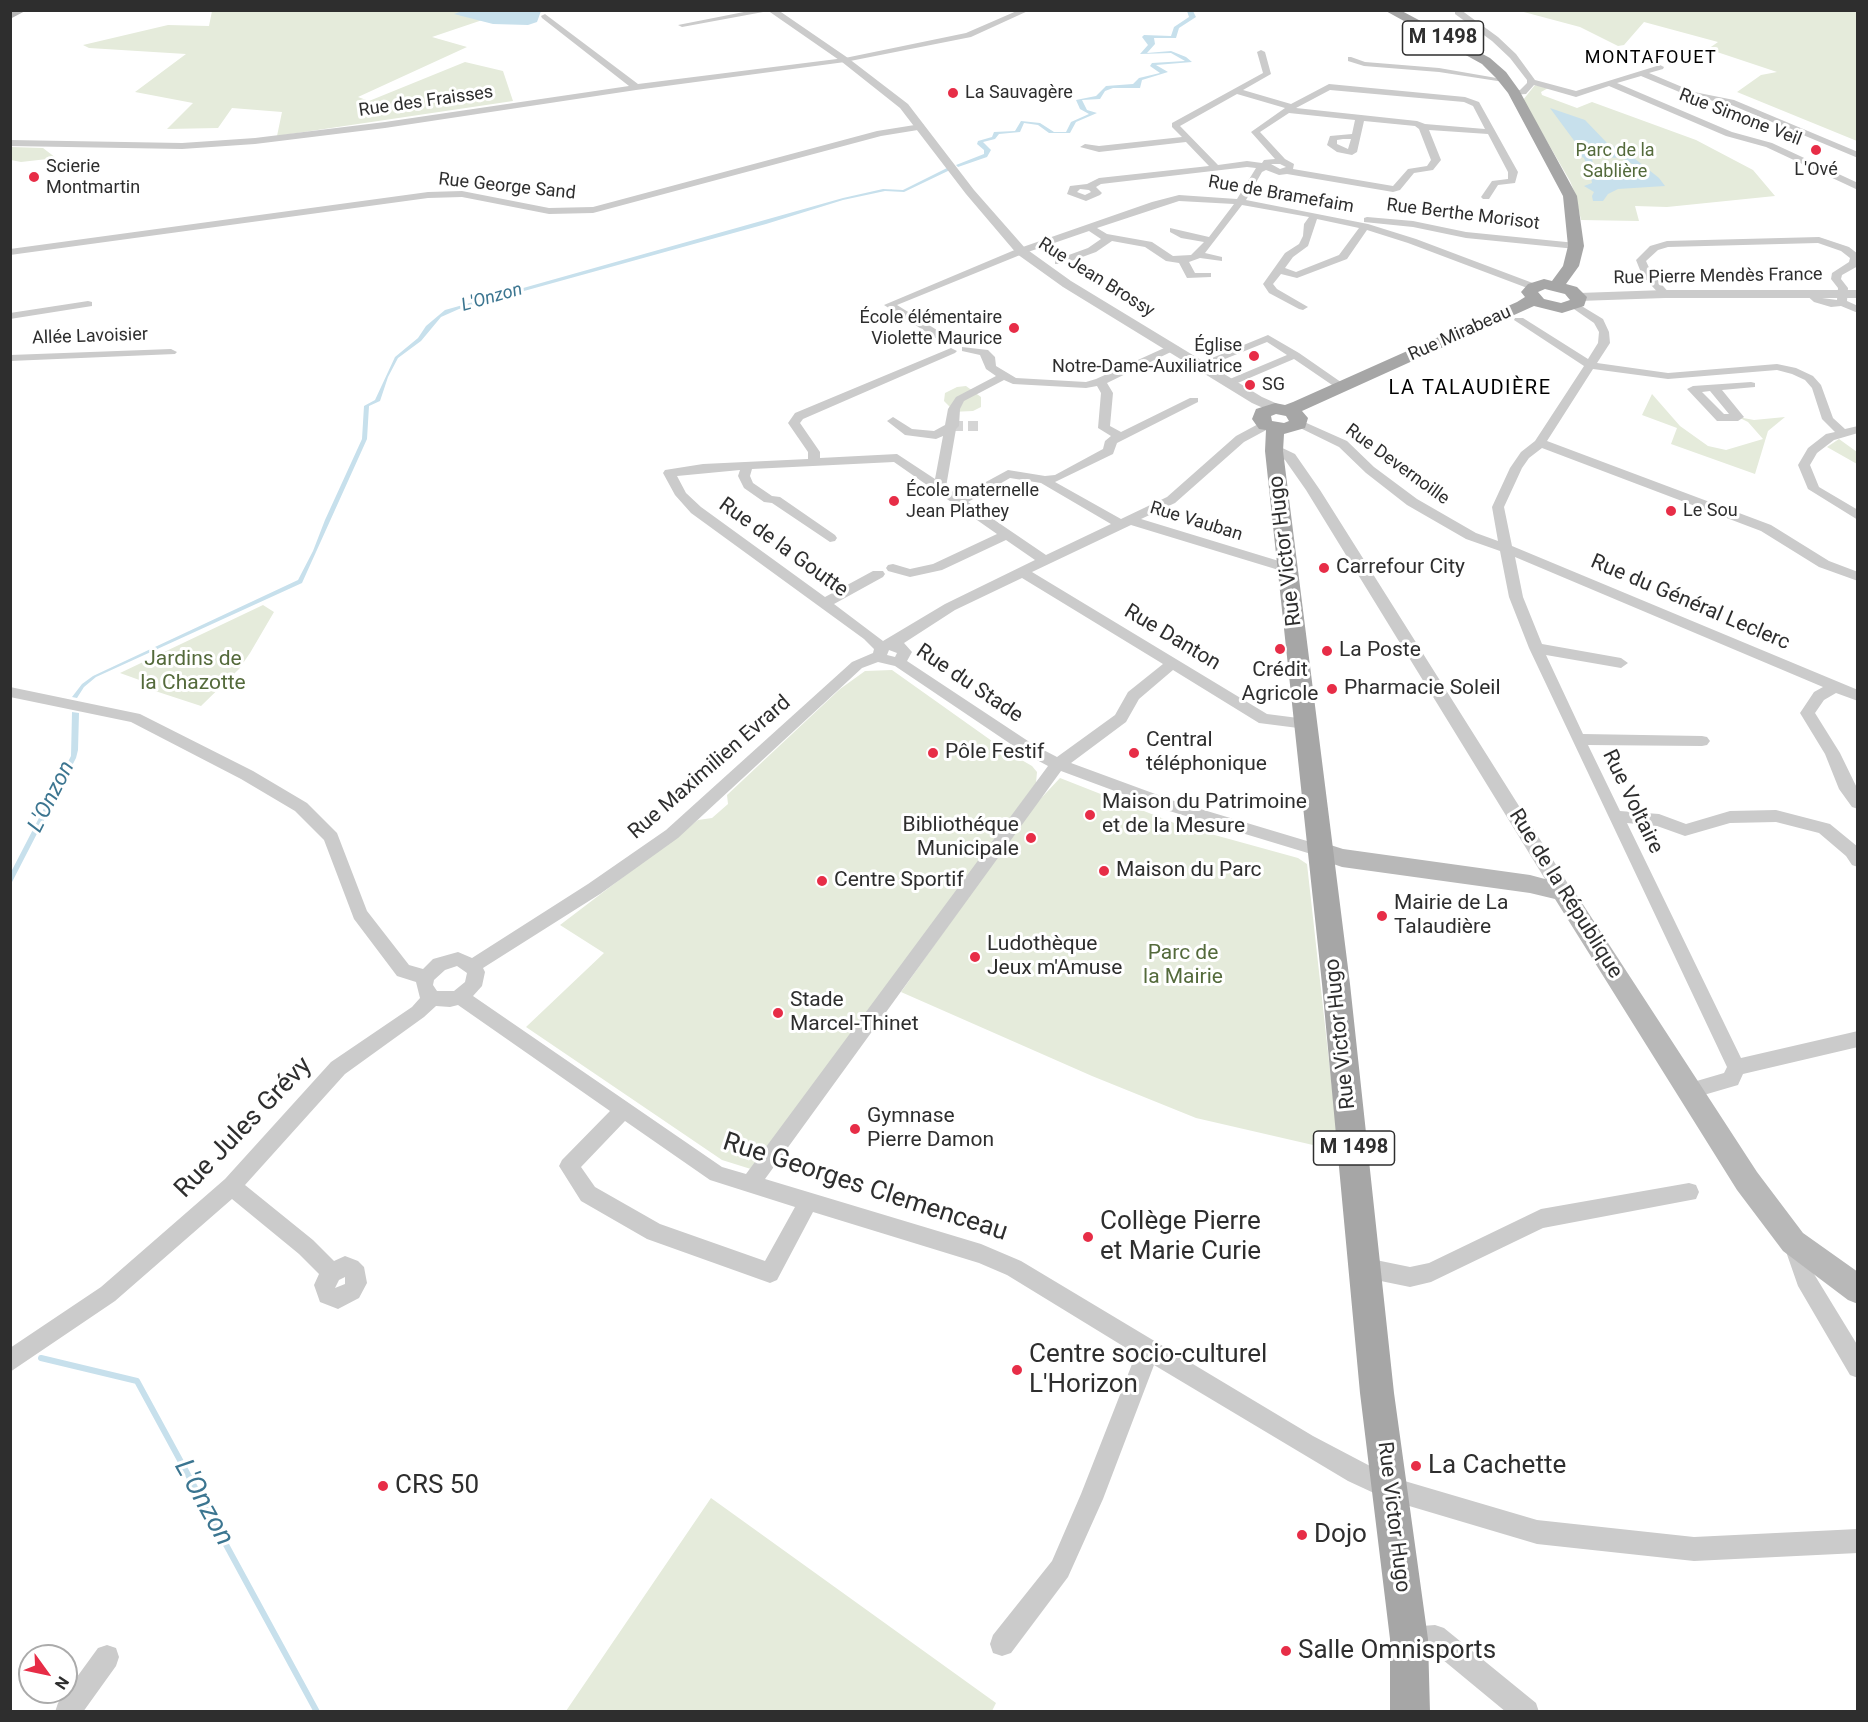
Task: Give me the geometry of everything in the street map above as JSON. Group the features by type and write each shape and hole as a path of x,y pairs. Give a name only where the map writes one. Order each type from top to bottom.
{"main road":[{"path":"10,16 22,10"},
{"name":"M 1498","path":"1390,10 1406,21 1469,51 1494,68 1514,93 1562,176 1570,196 1571,266 1557,285"},
{"path":"1557,285 1571,290 1577,301 1554,307 1534,293 1557,285"},
{"name":"Rue Mirabeau","path":"1275,415 1515,309 1534,293"},
{"name":"Rue Victor Hugo","path":"1275,415 1274,450 1321,851 1366,1268 1377,1393 1409,1639 1410,1712"},
{"path":"1321,851 1342,858 1530,884 1563,892"},
{"name":"Rue de la République","path":"1563,892 1748,1181 1793,1242 1857,1290"}],"street":[{"path":"682,25 771,10"},
{"name":"Rue Jean Brossy","path":"771,10 845,60 898,101 921,127 970,192 1021,251 1067,284 1173,347 1275,415"},
{"name":"Rue des Fraisses","path":"10,143 182,146 255,141 385,125 636,87 845,60 968,35 1027,10"},
{"path":"1458,12 1488,33 1513,56 1532,82 1576,94 1660,67"},
{"path":"545,16 636,87"},
{"path":"1216,168 1175,125 1267,74 1261,52"},
{"path":"1351,59 1364,64 1439,70 1504,80"},
{"path":"1642,73 1692,94 1731,102 1857,155"},
{"path":"1514,93 1523,92 1532,82"},
{"name":"Rue Simone Veil","path":"1609,83 1729,134 1770,145 1857,188"},
{"path":"1287,171 1291,166 1282,161 1255,132 1329,87 1465,100 1476,104 1514,172 1512,181 1495,183 1486,197"},
{"path":"1236,91 1290,109 1402,122 1423,127 1493,132"},
{"path":"1356,137 1360,118"},
{"name":"Rue George Sand","path":"10,252 428,195 462,194 549,212 593,210 880,133 921,127"},
{"path":"1089,187 1099,181 1247,164 1265,166 1271,170 1397,188 1411,171 1430,168 1436,160 1423,127"},
{"path":"1084,147 1100,149 1188,139"},
{"path":"1090,227 1110,238 1139,241 1148,244 1170,259 1183,260 1198,254 1212,240 1240,202 1258,170 1274,161 1282,161"},
{"name":"Rue de Bramefaim","path":"952,347 889,305 1021,251 1155,204 1179,198 1240,202 1365,226 1412,241 1534,293"},
{"path":"1303,307 1273,291 1268,284 1289,255 1303,246 1308,236 1309,224 1315,215"},
{"name":"Rue Berthe Morisot","path":"1346,221 1355,219 1413,224 1466,235 1570,245"},
{"path":"1279,270 1297,275 1343,257 1365,226"},
{"path":"1173,230 1185,236 1212,240"},
{"path":"1059,262 1092,250 1110,238"},
{"path":"1665,294 1646,273 1641,260 1654,249 1667,244 1819,240 1845,249 1855,257 1854,264 1837,273 1836,279 1843,288 1843,298 1857,310"},
{"path":"1198,254 1218,259"},
{"path":"1183,260 1191,276 1207,275"},
{"name":"Rue Pierre Mendès France","path":"1577,301 1665,294 1809,293 1843,298 1857,294"},
{"name":"Rue Voltaire","path":"1577,301 1599,321 1604,332 1604,343 1540,442 1525,454 1498,507 1516,597 1536,648 1578,739 1736,1067"},
{"path":"10,316 88,304"},
{"path":"1519,320 1590,365 1668,375 1777,367 1796,371 1809,378 1817,387 1828,419 1843,433"},
{"path":"1201,365 1268,338 1342,387"},
{"path":"814,462 814,452 795,423 799,416 960,344 966,349 984,352 989,357 990,367 1013,381 1086,385 1100,382 1173,347"},
{"name":"Allée Lavoisier","path":"10,358 171,352"},
{"path":"1229,383 1295,355"},
{"path":"1693,388 1745,385 1725,370"},
{"path":"1682,374 1721,418 1738,417 1713,387"},
{"path":"940,487 953,426 954,410 960,399 1004,376"},
{"path":"1100,382 1107,393 1104,428 1120,436"},
{"path":"960,501 1008,474 1045,480 1058,478 1109,452 1111,441 1194,400"},
{"name":"Rue Maximilien Evrard","path":"472,966 594,890 672,834 857,665 950,607 1171,500 1240,439 1275,415"},
{"name":"Rue Devernoille","path":"1275,415 1343,444 1370,470 1440,520 1471,536 1507,549"},
{"path":"893,420 909,432 936,435 953,426"},
{"path":"1857,429 1830,437 1812,451 1804,465 1814,489 1857,516"},
{"path":"1540,442 1766,528 1824,564 1857,577"},
{"name":"Rue de la République","path":"1274,450 1290,457 1563,892"},
{"path":"830,538 776,500 768,499 748,485 744,476 747,466 897,458 1045,561"},
{"name":"Rue de la Goutte","path":"747,466 669,473 681,495 696,510 884,649"},
{"name":"Rue Vauban","path":"1045,480 1055,488 1125,522 1287,568"},
{"path":"893,568 910,573 937,567 1007,534"},
{"name":"Rue du Général Leclerc","path":"1507,549 1857,696"},
{"name":"Rue Danton","path":"1022,572 1264,719 1306,724"},
{"path":"823,604 878,574"},
{"path":"1536,648 1622,663"},
{"name":"Rue du Stade","path":"884,649 884,660 897,661 1020,743 1058,764 1172,806 1321,851"},
{"path":"750,1184 1058,764 1121,718 1133,696 1173,663"},
{"path":"1835,687 1819,696 1807,713 1832,753 1845,785 1857,803"},
{"path":"10,692 135,718 247,775 301,807 331,837 360,914 391,957 403,971 426,977"},
{"path":"1578,739 1702,741"},
{"path":"1615,816 1659,820 1685,830 1730,817 1776,816 1824,828 1852,852 1857,861"},
{"path":"458,959 472,966 476,978 473,986 460,997 440,1001 432,998 426,992 424,985 426,977 432,970 448,960 458,959"},
{"name":"Rue Georges Clemenceau","path":"460,997 717,1174 981,1254 1014,1268 1305,1444 1356,1473 1389,1488 1537,1532 1694,1549 1857,1541"},
{"name":"Rue Jules Grévy","path":"10,1361 108,1294 232,1186 270,1141 338,1068 418,1011 432,998"},
{"path":"1690,1091 1731,1079 1736,1067 1857,1039"},
{"path":"623,1110 569,1166 588,1194 654,1232 770,1273 808,1202"},
{"path":"232,1186 306,1248 332,1274"},
{"path":"1366,1268 1410,1277 1431,1272 1541,1219 1689,1192"},
{"path":"1793,1242 1805,1279 1857,1367"},
{"path":"1002,1644 1060,1569 1091,1499 1149,1348"},
{"path":"1409,1639 1435,1637 1527,1712"},
{"path":"68,1712 107,1657"}],"green space":[{"path":"212,11 509,11 432,37 467,47 358,97 369,101 465,62 503,71 513,101 277,136 282,112 232,108 218,128 167,129 193,103 135,92 186,54 89,48 83,45 168,25 209,26"},
{"path":"1520,11 1857,11 1857,141 1737,92 1761,75 1777,72 1708,49 1718,42 1644,22 1624,45 1618,46 1580,27"},
{"name":"Parc de la Sablière","path":"1535,85 1550,87 1541,92 1542,95 1577,108 1592,102 1696,140 1753,170 1775,196 1667,207 1635,206 1639,221 1581,220 1570,181 1523,100"},
{"path":"11,147 43,148 56,158 21,162 11,160"},
{"path":"966,386 981,397 981,407 973,411 951,412 950,407 944,401 945,393 957,387"},
{"path":"1652,394 1680,426 1708,446 1726,450 1763,439 1748,422 1738,417 1754,420 1785,417 1768,431 1755,474 1671,444 1677,428 1642,415"},
{"path":"1839,439 1857,452 1857,464 1827,447"},
{"name":"Jardins de la Chazotte","path":"263,605 274,612 250,653 239,669 201,706 146,688 145,682 120,673"},
{"path":"892,670 1006,751 1032,766 1037,772 1036,783 754,1170 722,1160 526,1027 604,953 560,925 698,820 712,818 728,804 727,795 840,689 865,671"},
{"name":"Parc de la Mairie","path":"1060,778 1182,826 1298,858 1307,864 1339,1151 1196,1118 1092,1076 901,992 1030,810"},
{"path":"711,1498 996,1703 992,1711 566,1711"}],"water":[{"path":"465,10 541,11 537,22 528,25 493,24 454,14"},
{"path":"1187,11 1193,11 1196,17 1179,28 1176,38 1154,38 1155,44 1147,53 1171,51 1192,62 1156,65 1168,72 1142,80 1140,88 1113,88 1105,91 1100,99 1082,100 1087,110 1097,113 1076,122 1070,133 1049,133 1038,125 1024,123 1020,132 999,134 995,139 983,142 991,150 987,157 958,167 956,165 984,154 984,150 977,144 978,141 992,137 994,132 1015,131 1021,121 1040,123 1054,132 1066,132 1071,122 1089,114 1080,109 1076,100 1096,96 1106,86 1133,84 1139,78 1160,73 1150,66 1152,63 1185,61 1171,53 1140,54 1148,45 1142,37 1144,35 1171,36 1174,27 1189,17"},
{"path":"1550,108 1585,120 1607,143 1629,154 1659,178 1665,186 1618,189 1608,194 1603,201 1593,201 1594,192 1584,186 1592,183 1590,172 1584,158 1573,153 1581,150","holes":["1596,157 1623,158 1635,166 1631,169 1603,168 1593,164 1592,159"]},
{"path":"949,167 950,170 904,192 885,191 843,200 766,224 459,309 441,317 421,341 398,358 388,377 380,401 369,406 367,439 302,583 96,677 84,687 77,698 72,697 82,684 93,676 298,580 362,439 364,406 375,400 395,357 418,338 426,326 445,310 843,198 883,189 903,190"},
{"path":"72,712 79,713 76,758 11,884 11,872 71,756"}],"waterway":[{"name":"L'Onzon","path":"41,1358 137,1381 317,1712"}],"tunnel":[{"path":"953,426 983,426"}],"place":[{"name":"La Sauvagère","path":"953,93"},
{"name":"L'Ové","path":"1816,150"},
{"name":"Scierie Montmartin","path":"34,177"},
{"name":"École élémentaire Violette Maurice","path":"1014,328"},
{"name":"Église Notre-Dame-Auxiliatrice","path":"1254,356"},
{"name":"SG","path":"1250,385"},
{"name":"École maternelle Jean Plathey","path":"894,501"},
{"name":"Le Sou","path":"1671,511"},
{"name":"Carrefour City","path":"1324,568"},
{"name":"Crédit Agricole","path":"1280,649"},
{"name":"La Poste","path":"1327,651"},
{"name":"Pharmacie Soleil","path":"1332,689"},
{"name":"Pôle Festif","path":"933,753"},
{"name":"Central téléphonique","path":"1134,753"},
{"name":"Maison du Patrimoine et de la Mesure","path":"1090,815"},
{"name":"Bibliothéque Municipale","path":"1031,838"},
{"name":"Maison du Parc","path":"1104,871"},
{"name":"Centre Sportif","path":"822,881"},
{"name":"Mairie de La Talaudière","path":"1382,916"},
{"name":"Ludothèque Jeux m'Amuse","path":"975,957"},
{"name":"Stade Marcel-Thinet","path":"778,1013"},
{"name":"Gymnase Pierre Damon","path":"855,1129"},
{"name":"Collège Pierre et Marie Curie","path":"1088,1237"},
{"name":"Centre socio-culturel L'Horizon","path":"1017,1370"},
{"name":"La Cachette","path":"1416,1466"},
{"name":"CRS 50","path":"383,1486"},
{"name":"Dojo","path":"1302,1535"},
{"name":"Salle Omnisports","path":"1286,1651"}],"district":[{"name":"MONTAFOUET","path":"1651,58"},
{"name":"LA TALAUDIÈRE","path":"1470,389"}]}
